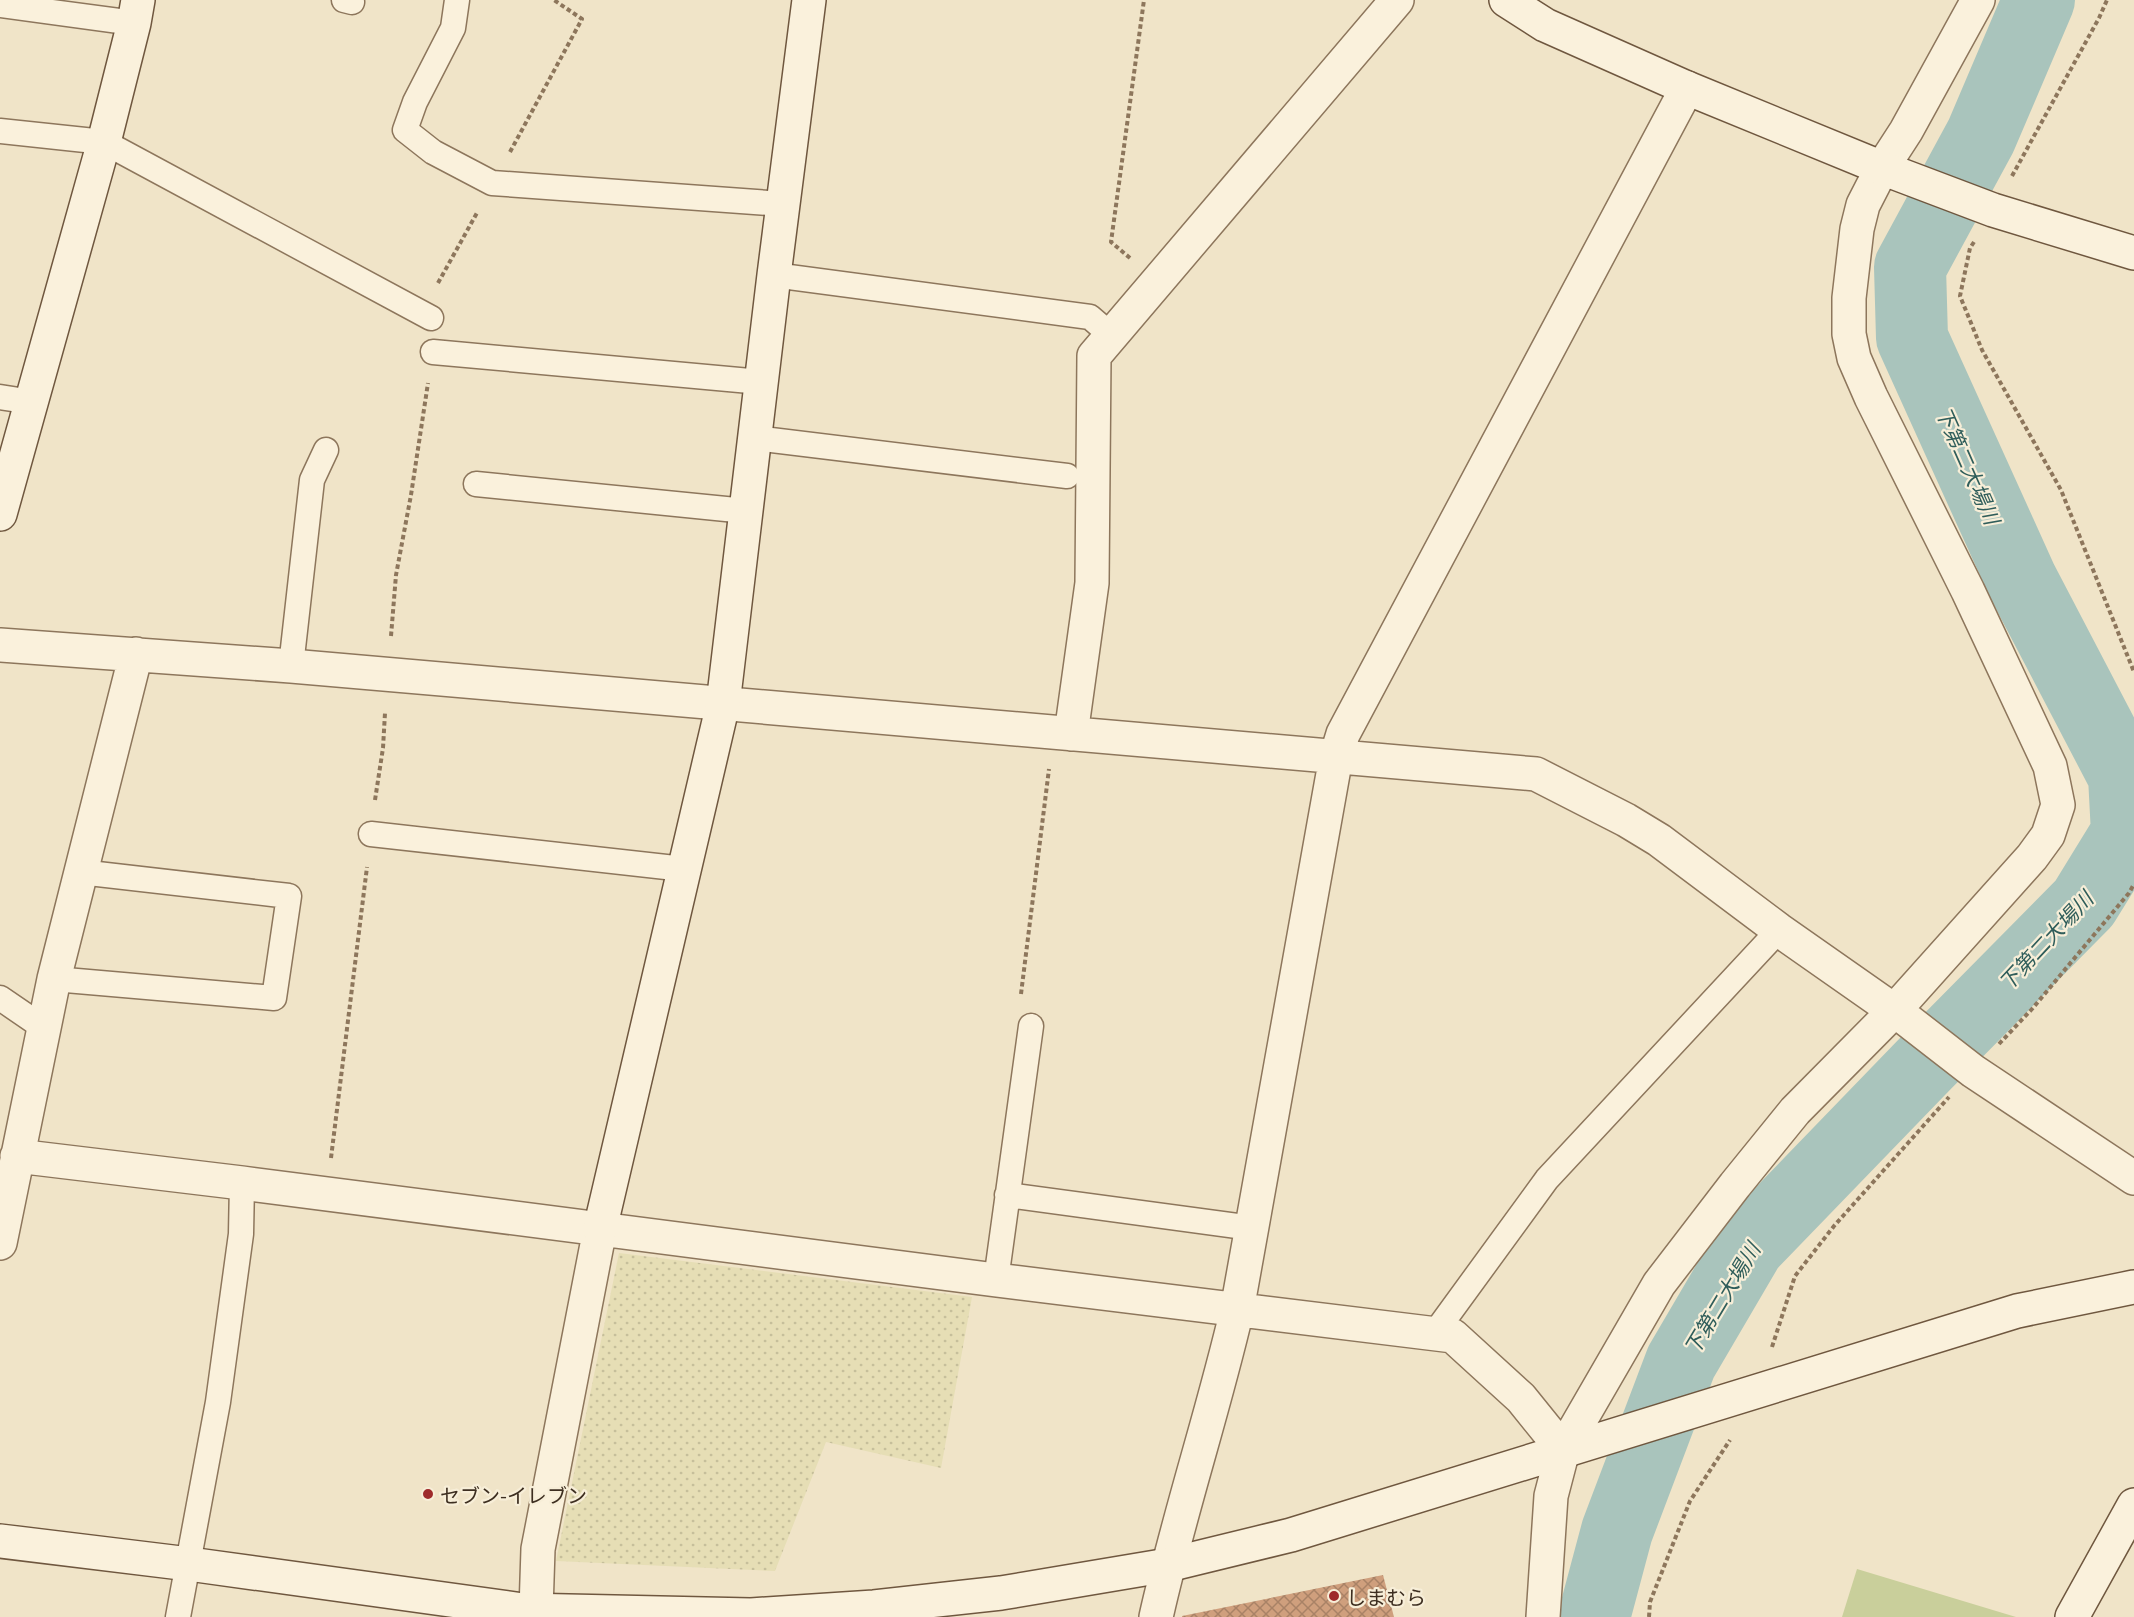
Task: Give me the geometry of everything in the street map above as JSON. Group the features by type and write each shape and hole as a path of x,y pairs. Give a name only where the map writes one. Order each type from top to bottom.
{"street":[{"path":"527,1612 600,1229 723,704 809,0"},
{"path":"1071,734 1092,583 1094,356 1397,0"},
{"path":"1506,0 1545,25 1688,88 1882,168 1993,210 2134,253"},
{"path":"1543,1617 1551,1496 1563,1450 1659,1284 1795,1111 1900,1015 2032,856 2048,834 2058,805 2050,766 1968,591 1871,397 1854,358 1849,334 1849,298 1857,229 1863,205 1978,0"},
{"path":"0,514 16,399 104,142 136,11"},
{"path":"1156,1617 1168,1565 1222,1376 1237,1310 1336,757 1343,734 1688,88"},
{"path":"0,645 388,674 1536,774 1626,820 1659,840 1779,930 1900,1015 1973,1071 2134,1178"},
{"path":"0,1242 54,979 136,654"},
{"path":"17,1156 1453,1336 1521,1398 1563,1450"},
{"path":"0,1541 189,1564 527,1612 752,1615 874,1607 1001,1593 1168,1565 1291,1534 2017,1311 2134,1287"},
{"path":"2072,1617 2134,1504"}],"lane":[{"path":"457,0 453,28 415,102 405,130 433,152 492,183 783,204"},
{"path":"0,5 136,11"},
{"path":"0,131 104,142 431,318"},
{"path":"774,275 1090,317 1112,336"},
{"path":"433,352 761,382"},
{"path":"755,438 1066,476"},
{"path":"291,666 312,480 326,450"},
{"path":"476,484 746,511"},
{"path":"370,834 684,869"},
{"path":"54,979 274,998 290,896 81,872"},
{"path":"1434,1334 1547,1179 1779,930"},
{"path":"0,998 44,1028"},
{"path":"996,1280 1031,1026"},
{"path":"178,1617 218,1402 241,1234 242,1183"},
{"path":"1007,1195 1252,1228"}],"path":[{"path":"431,318 438,281 582,19 554,0"},
{"path":"1135,262 1111,242 1144,0"},
{"path":"2107,0 1970,248 1960,296 1982,350 2061,490 2134,672"},
{"path":"327,1194 370,834 383,748 396,575 433,352"},
{"path":"1762,1390 1774,1334 1795,1276 1842,1217 2032,1009 2129,893 2134,884"},
{"path":"1649,1617 1650,1602 1690,1500 1732,1438"}],"shaded area":[{"path":"619,1253 972,1297 941,1468 826,1442 775,1571 556,1561"}],"green space":[{"path":"1857,1569 2016,1617 1842,1617"}],"building":[{"name":"しまむら","path":"1383,1575 1394,1617 1182,1617 1182,1616"}],"waterway":[{"name":"下第二大場川","path":"1594,1617 1617,1531 1681,1362 1749,1246 2084,903 2127,833 2124,776 2022,581 1912,338 1910,267 1981,136 2039,0"}],"place":[{"name":"セブン-イレブン","path":"428,1494"},
{"name":"しまむら","path":"1334,1596"}]}
